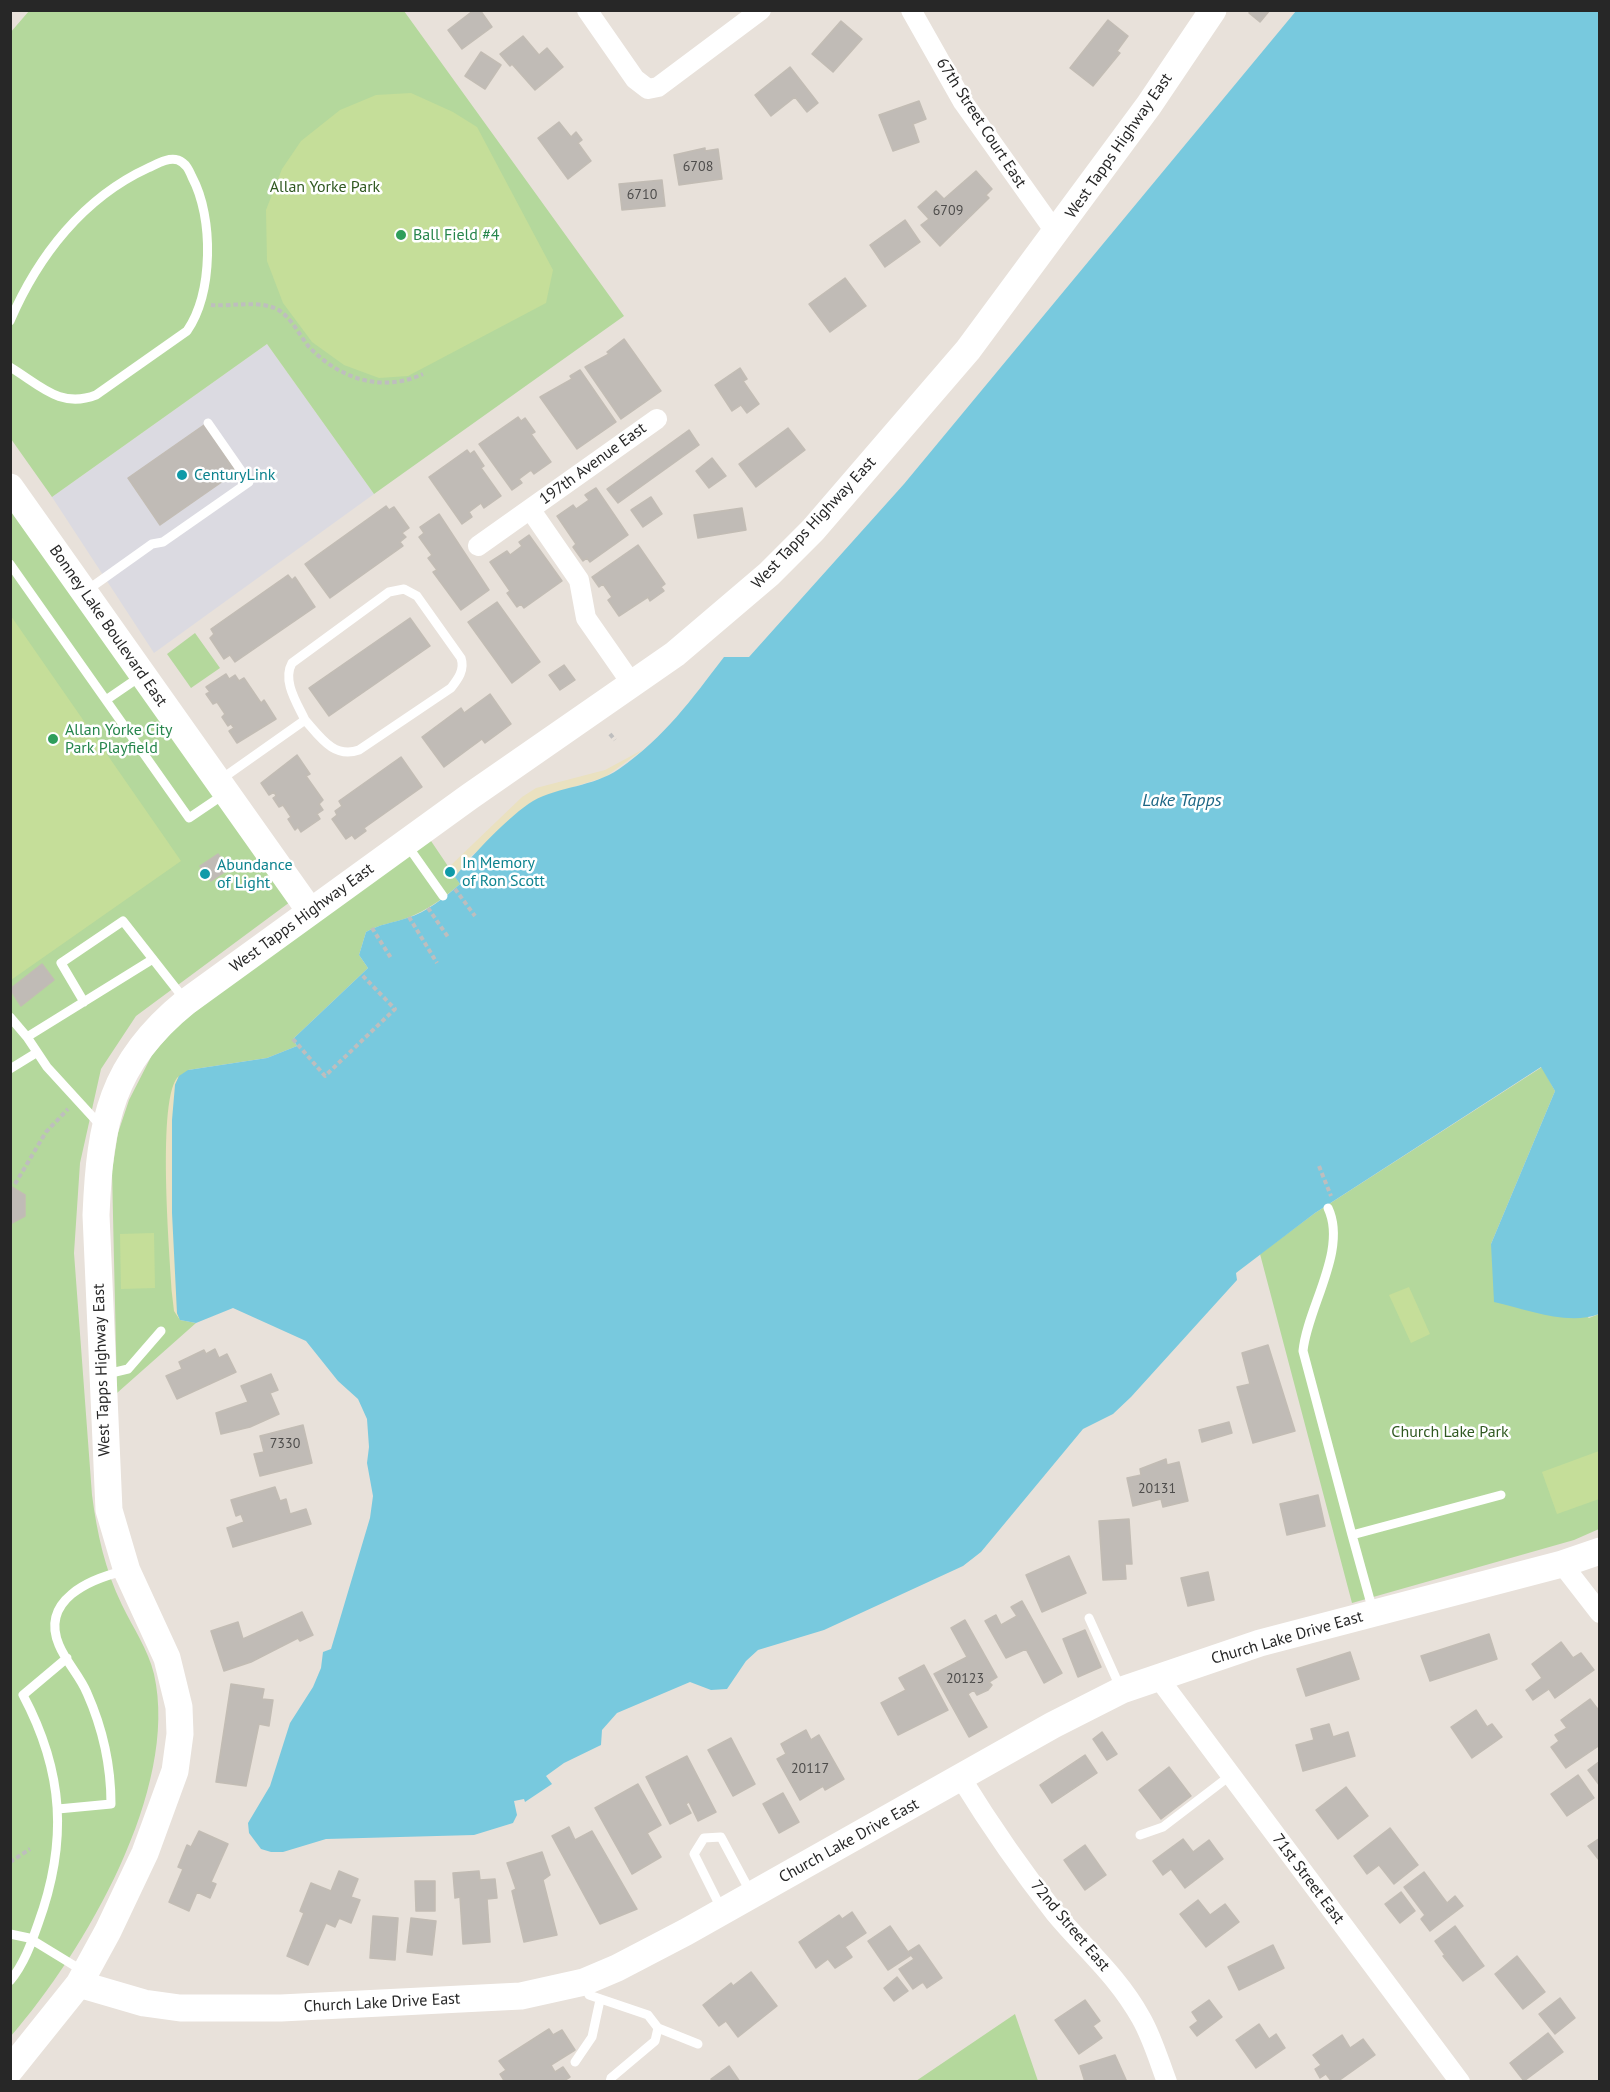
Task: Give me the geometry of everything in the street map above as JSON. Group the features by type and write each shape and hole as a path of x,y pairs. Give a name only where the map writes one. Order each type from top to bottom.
{"street":[{"path":"587,10 635,79 648,89 657,87 761,10"},
{"name":"67th Street Court East","path":"911,10 963,102 1056,233"},
{"name":"West Tapps Highway East","path":"10,2070 82,1978 145,1853 174,1771 180,1734 179,1707 167,1658 127,1570 109,1510 96,1215 98,1171 104,1129 113,1097 135,1052 149,1034 186,1002 309,911 675,654 730,609 813,530 968,350 1149,105 1213,10"},
{"name":"197th Avenue East","path":"478,546 657,418"},
{"name":"Bonney Lake Boulevard East","path":"10,487 309,911"},
{"name":"197th Avenue East","path":"530,509 579,580 586,618 632,684"},
{"name":"Church Lake Drive East","path":"82,1978 144,2003 180,2008 281,2008 592,1991 618,1968 1053,1725 1122,1690 1157,1676 1260,1643 1562,1564 1599,1551"},
{"path":"1562,1564 1599,1613"},
{"name":"71st Street East","path":"1157,1676 1460,2082"},
{"name":"72nd Street East","path":"961,1778 991,1827 1056,1914 1105,1965 1122,1989 1142,2019 1167,2082"}],"lane":[{"path":"10,321 39,266 56,240 73,222 126,178 165,161 177,160 186,165 200,191 208,235 206,268 198,305 187,331 96,395 82,400 65,400 10,367"},
{"path":"84,592 152,544 163,542 249,482 208,423"},
{"path":"10,564 189,818 221,787 304,720"},
{"path":"404,589 417,596 461,658 463,665 460,674 451,688 352,753 334,750 304,720 287,675 292,663 389,592 404,589"},
{"path":"106,700 142,675"},
{"path":"406,843 443,896"},
{"path":"84,1002 61,963 123,921 186,1002"},
{"path":"27,1037 153,959"},
{"path":"10,1017 27,1037 36,1053 104,1129"},
{"path":"10,1069 36,1053"},
{"path":"1331,1205 1331,1247 1325,1279 1304,1338 1303,1351 1374,1614"},
{"path":"102,1374 128,1370 161,1331"},
{"path":"1352,1535 1501,1495"},
{"path":"58,1809 111,1804 111,1781 103,1737 86,1691 59,1645 56,1628 64,1602 92,1581 127,1570"},
{"path":"1089,1618 1122,1690"},
{"path":"10,1981 32,1941 54,1870 58,1809 51,1764 44,1740 23,1695 67,1658"},
{"path":"1140,1835 1163,1827 1231,1774"},
{"path":"722,1911 694,1854 696,1846 704,1838 721,1837 752,1895"},
{"path":"10,1934 32,1941 82,1978"},
{"path":"575,2062 592,2037 592,1991 648,2015 658,2028 698,2044"},
{"path":"610,2082 611,2078 655,2041 658,2028"}],"path":[{"path":"198,305 257,304 281,312 323,359 361,380 385,384 411,380 423,374"},
{"path":"610,734 615,740"},
{"path":"455,888 475,916"},
{"path":"428,908 448,937"},
{"path":"409,917 437,963"},
{"path":"372,928 391,958"},
{"path":"293,1039 325,1076 388,1017 395,1009 361,974"},
{"path":"15,1184 46,1132 77,1100"},
{"path":"1319,1167 1331,1205"},
{"path":"10,1862 30,1849"}],"shaded area":[{"path":"267,344 374,494 154,653 52,497"}],"green space":[{"name":"Allan Yorke Park","path":"29,11 404,11 624,316 374,494 267,344 52,497 11,439 10,33"},
{"name":"Ball Field #4","path":"411,93 453,112 477,127 553,270 546,303 408,376 379,378 344,365 312,342 283,303 267,261 266,210 282,169 301,141 340,110 376,95"},
{"path":"10,505 290,902 136,1016 101,1069 80,1163 74,1253 92,1495 106,1565 154,1674 158,1719 153,1767 139,1817 120,1867 68,1960 11,2036"},
{"name":"Allan Yorke City Park Playfield","path":"11,616 181,861 11,980"},
{"path":"195,633 220,668 191,688 167,654"},
{"path":"429,838 460,884 422,912 366,932 359,955 368,968 293,1039 297,1046 267,1058 188,1070 180,1320 196,1323 117,1393 112,1171 118,1133 129,1100 152,1055 177,1026"},
{"name":"Church Lake Park","path":"1542,1067 1555,1091 1491,1244 1589,1318 1599,1314 1599,1529 1574,1540 1352,1603 1260,1254 1315,1213"},
{"path":"154,1233 155,1288 121,1289 120,1234"},
{"path":"1409,1287 1430,1334 1411,1343 1389,1295"},
{"path":"1599,1451 1599,1499 1557,1514 1542,1472"},
{"path":"1015,2014 1038,2081 916,2081"}],"sand":[{"path":"644,749 605,777 557,792 471,856 455,877 449,867 522,797 536,788 605,770"},
{"path":"179,1076 175,1085 177,1313 180,1320 174,1311 172,1294 166,1178 168,1113 172,1089"}],"water":[{"name":"Lake Tapps","path":"1296,11 1599,11 1599,1314 1574,1318 1560,1317 1494,1302 1491,1244 1555,1091 1541,1067 1315,1213 1236,1273 1237,1280 1131,1397 1113,1414 1083,1429 981,1552 963,1566 824,1630 758,1650 746,1661 727,1689 711,1690 690,1682 617,1713 602,1730 601,1745 564,1763 546,1776 552,1784 525,1802 524,1799 514,1801 517,1815 513,1823 474,1835 326,1839 283,1852 261,1849 249,1833 248,1823 270,1786 290,1723 313,1687 321,1668 323,1652 331,1649 370,1518 373,1496 367,1463 369,1447 367,1419 358,1399 338,1381 306,1341 233,1308 196,1323 180,1320 177,1313 172,1213 172,1120 175,1085 179,1076 188,1070 267,1058 297,1046 293,1039 368,968 359,955 366,932 414,915 435,904 460,884 455,877 462,868 524,807 543,796 598,779 619,769 664,731 724,657 749,657 904,484"}],"building":[{"path":"474,10 480,10 492,27 462,49 448,30"},
{"path":"1251,10 1270,10 1260,22 1249,13"},
{"path":"1108,20 1128,36 1117,51 1120,53 1093,86 1070,68"},
{"path":"841,21 862,39 833,72 812,54"},
{"path":"523,36 539,55 547,48 563,67 535,90 500,54"},
{"path":"481,52 501,65 485,89 465,76"},
{"path":"790,67 818,103 807,112 795,97 771,116 755,95"},
{"path":"919,101 926,119 913,124 919,142 893,151 879,115"},
{"path":"559,122 571,137 576,132 582,140 578,143 591,161 568,179 538,138"},
{"path":"705,148 705,151 718,149 722,179 679,185 674,155"},
{"path":"976,171 992,189 986,195 989,198 940,246 921,225 929,219 918,207 936,191 944,199"},
{"path":"662,180 665,206 622,210 619,184"},
{"path":"905,220 920,242 885,267 870,245"},
{"path":"845,278 866,306 830,332 809,304"},
{"path":"624,339 661,391 621,419 585,367 609,354 607,352"},
{"path":"740,368 747,379 743,381 759,404 747,413 741,405 732,411 715,385"},
{"path":"580,370 616,422 577,449 540,397 572,379 570,376"},
{"path":"518,417 521,421 525,418 535,432 531,434 551,462 534,474 531,470 519,479 522,483 512,490 479,444"},
{"name":"CenturyLink","path":"204,425 236,472 160,525 128,478"},
{"path":"788,428 805,450 756,487 739,464"},
{"path":"689,430 699,445 618,503 607,489"},
{"path":"467,450 470,454 474,451 484,466 481,468 501,496 484,508 481,503 469,512 472,517 462,524 429,477"},
{"path":"712,458 726,476 709,488 696,471"},
{"path":"596,488 628,535 590,562 587,558 583,561 573,547 576,544 557,516 573,505 576,509 589,500 585,495"},
{"path":"651,497 662,514 643,527 631,510"},
{"path":"386,506 389,510 394,507 409,528 402,533 406,537 400,542 403,546 330,598 305,564"},
{"path":"742,508 746,530 698,538 694,515"},
{"path":"439,514 489,590 461,610 433,572 437,570 428,558 432,555 419,537 424,533 420,527"},
{"path":"529,535 562,581 524,608 521,604 517,607 507,593 510,591 490,562 507,551 510,555 522,546 519,542"},
{"path":"638,545 665,584 661,587 664,591 650,601 648,597 619,616 608,600 612,597 603,584 599,587 592,577"},
{"path":"288,575 292,580 295,577 315,607 235,662 230,655 224,659 210,638 214,634 211,629"},
{"path":"497,602 540,662 512,683 468,622"},
{"path":"410,618 430,646 329,716 309,688"},
{"path":"564,665 575,680 560,690 549,675"},
{"path":"226,674 229,679 235,675 239,681 244,678 261,703 264,700 276,719 237,743 229,731 234,728 231,724 228,726 222,717 225,714 217,702 213,704 206,694 210,692 206,687"},
{"path":"490,694 511,724 485,743 482,739 444,767 422,737 461,708 464,713"},
{"path":"297,755 310,774 306,776 323,800 319,804 323,810 317,814 320,819 301,832 298,827 295,830 288,819 291,817 283,805 279,807 273,798 276,796 274,792 269,795 261,783"},
{"path":"401,757 422,787 364,828 366,831 355,839 352,835 346,839 332,819 337,815 335,811 342,806 339,801"},
{"path":"218,854 229,869 211,881 200,866"},
{"path":"42,964 54,980 21,1006 10,989"},
{"path":"10,1186 25,1195 25,1216 10,1224"},
{"path":"1268,1345 1295,1431 1253,1443 1237,1387 1250,1384 1242,1353"},
{"path":"215,1349 219,1358 227,1354 236,1372 177,1399 166,1376 182,1369 179,1362 204,1350 206,1354"},
{"path":"271,1374 278,1390 270,1393 279,1414 250,1427 221,1434 216,1413 248,1402 241,1386"},
{"path":"1229,1422 1232,1433 1202,1442 1199,1430"},
{"path":"303,1425 312,1463 260,1476 254,1454 264,1452 260,1436"},
{"path":"1166,1459 1167,1465 1179,1462 1188,1501 1163,1507 1161,1499 1133,1506 1127,1478 1141,1475 1140,1469"},
{"path":"275,1487 280,1501 286,1499 290,1514 306,1509 311,1524 233,1547 227,1528 244,1522 241,1514 236,1516 231,1500"},
{"path":"1318,1495 1325,1526 1287,1535 1280,1504"},
{"path":"1129,1519 1132,1564 1125,1564 1126,1579 1103,1580 1099,1521"},
{"path":"1069,1556 1086,1593 1042,1612 1026,1575"},
{"path":"1208,1572 1214,1600 1188,1606 1181,1578"},
{"path":"1022,1601 1062,1673 1044,1683 1026,1649 1006,1658 985,1621 996,1615 1001,1625 1017,1616 1011,1607"},
{"path":"302,1612 313,1635 300,1641 298,1638 251,1662 224,1671 211,1631 238,1622 243,1639"},
{"path":"965,1620 997,1677 989,1682 992,1685 988,1690 977,1695 974,1690 968,1694 987,1727 969,1737 934,1674 967,1657 951,1628"},
{"path":"1085,1630 1101,1667 1078,1677 1063,1639"},
{"path":"1489,1634 1497,1659 1430,1681 1421,1656"},
{"path":"1561,1642 1573,1658 1581,1653 1594,1670 1555,1698 1549,1689 1533,1700 1526,1690 1542,1678 1532,1664"},
{"path":"1350,1652 1359,1679 1306,1696 1297,1669"},
{"path":"924,1665 948,1710 898,1735 881,1703 906,1690 899,1678"},
{"path":"231,1684 264,1689 262,1699 273,1700 269,1726 259,1724 246,1786 216,1782"},
{"path":"1590,1699 1600,1712 1600,1745 1566,1768 1551,1747 1559,1741 1555,1735 1567,1728 1561,1720"},
{"path":"1476,1710 1487,1727 1492,1724 1502,1737 1472,1758 1451,1727"},
{"path":"1329,1724 1333,1737 1348,1732 1355,1756 1303,1771 1296,1745 1314,1740 1311,1729"},
{"path":"806,1730 811,1740 819,1735 844,1779 825,1790 823,1786 800,1800 777,1759 786,1754 781,1744"},
{"path":"1102,1732 1117,1754 1107,1760 1093,1739"},
{"path":"731,1738 755,1784 733,1796 708,1750"},
{"path":"1085,1755 1097,1773 1052,1803 1040,1785"},
{"path":"687,1756 716,1812 698,1821 689,1802 686,1804 691,1813 670,1824 646,1777"},
{"path":"1600,1761 1600,1786 1588,1770"},
{"path":"1169,1767 1191,1796 1161,1819 1139,1790"},
{"path":"1578,1775 1594,1798 1567,1816 1551,1794"},
{"path":"638,1784 661,1825 647,1833 661,1857 632,1874 595,1808"},
{"path":"1346,1787 1368,1816 1338,1839 1316,1810"},
{"path":"783,1793 799,1822 779,1833 763,1804"},
{"path":"569,1827 575,1840 592,1831 637,1909 600,1924 552,1836"},
{"path":"1390,1828 1418,1865 1394,1884 1379,1865 1367,1874 1354,1856"},
{"path":"199,1831 228,1844 211,1882 216,1884 210,1898 197,1892 189,1911 169,1902 183,1869 178,1867 187,1845 191,1847"},
{"path":"1600,1838 1600,1860 1599,1860 1588,1846"},
{"path":"1183,1839 1193,1852 1209,1840 1223,1859 1185,1888 1171,1869 1163,1875 1153,1861"},
{"path":"1085,1845 1106,1875 1085,1890 1064,1860"},
{"path":"542,1852 550,1875 543,1880 557,1935 524,1942 512,1891 516,1889 507,1863"},
{"path":"339,1871 358,1879 351,1897 360,1900 351,1923 339,1918 335,1927 326,1923 308,1965 287,1956 304,1913 300,1911 311,1883 331,1891"},
{"path":"479,1871 480,1880 495,1879 497,1898 487,1899 490,1942 463,1944 460,1897 455,1898 453,1873"},
{"path":"1424,1872 1447,1903 1455,1896 1463,1906 1430,1931 1421,1919 1425,1915 1404,1887"},
{"path":"415,1881 435,1881 435,1911 416,1911"},
{"path":"1401,1892 1415,1911 1400,1923 1385,1904"},
{"path":"1198,1900 1210,1915 1225,1904 1239,1922 1206,1947 1180,1914"},
{"path":"852,1912 866,1933 845,1947 852,1957 835,1968 828,1959 816,1968 799,1942 839,1915 842,1919"},
{"path":"373,1916 398,1918 395,1960 370,1958"},
{"path":"411,1918 436,1921 432,1955 407,1952"},
{"path":"890,1926 908,1952 919,1945 942,1978 927,1988 923,1982 913,1989 899,1969 914,1959 911,1955 888,1970 868,1941"},
{"path":"1455,1926 1484,1966 1463,1981 1443,1956 1445,1955 1435,1941"},
{"path":"1273,1945 1284,1968 1239,1990 1228,1967"},
{"path":"1517,1956 1545,1992 1523,2009 1495,1974"},
{"path":"751,1972 777,2006 738,2037 726,2021 719,2026 703,2005 731,1983 733,1986"},
{"path":"897,1977 908,1991 894,2001 884,1988"},
{"path":"1560,1998 1575,2018 1555,2034 1539,2014"},
{"path":"1085,2000 1100,2021 1093,2026 1102,2038 1079,2054 1055,2020"},
{"path":"1209,2000 1222,2017 1197,2036 1190,2027 1198,2021 1192,2012"},
{"path":"1259,2024 1269,2039 1276,2034 1285,2048 1256,2068 1236,2040"},
{"path":"549,2029 553,2035 562,2030 575,2050 551,2065 555,2072 563,2067 570,2077 562,2082 505,2082 500,2074 506,2070 499,2061"},
{"path":"1548,2033 1563,2052 1524,2081 1510,2063"},
{"path":"1342,2035 1350,2048 1363,2039 1375,2055 1337,2082 1332,2082 1326,2074 1320,2078 1315,2069 1321,2065 1313,2055"},
{"path":"1115,2055 1127,2082 1085,2082 1080,2066"},
{"path":"729,2066 740,2082 713,2082 711,2079"}],"place":[{"name":"Ball Field #4","path":"401,235"},
{"name":"CenturyLink","path":"182,475"},
{"name":"Allan Yorke City Park Playfield","path":"53,739"},
{"name":"In Memory of Ron Scott","path":"450,872"},
{"name":"Abundance of Light","path":"205,874"}]}
